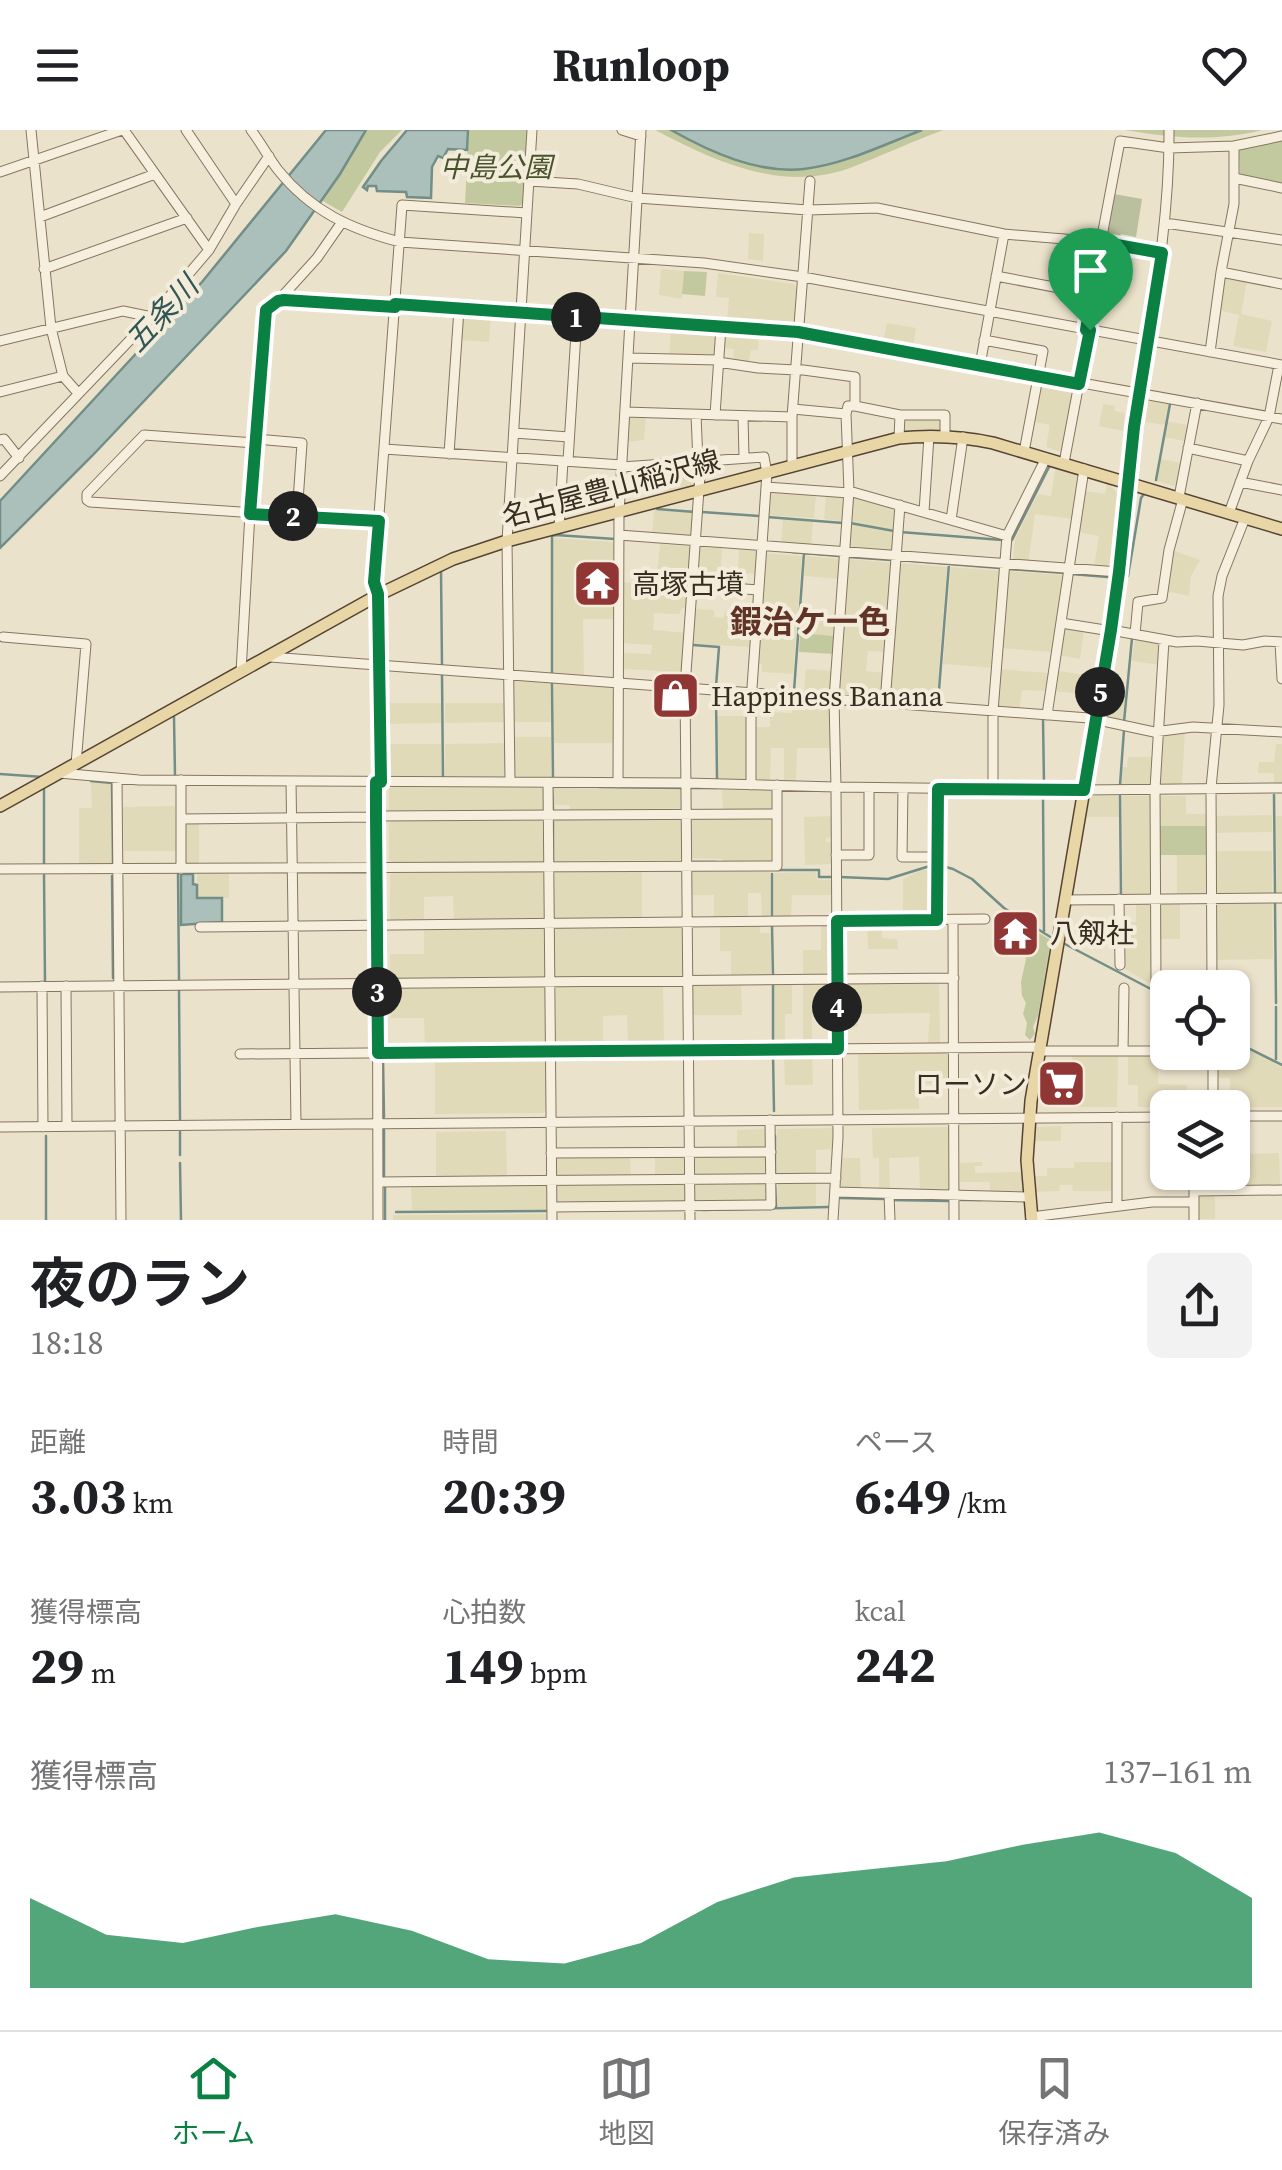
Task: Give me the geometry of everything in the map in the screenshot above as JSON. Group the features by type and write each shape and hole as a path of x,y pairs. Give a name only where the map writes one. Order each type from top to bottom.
{"main road":[{"name":"名古屋豊山稲沢線","path":"0,806 378,594 454,559 508,541 899,438 963,437 1064,463 1282,529"},
{"path":"1032,1218 1029,1118 1111,630 1128,482"}],"street":[{"path":"31,130 51,328 63,376 78,393"},
{"path":"0,172 123,130 209,250"},
{"path":"186,130 236,204"},
{"path":"252,130 272,161 306,199 352,228 400,242 704,263 803,276 1280,365 1269,417 1229,513"},
{"path":"510,782 508,541 532,130"},
{"path":"618,783 619,512 641,133 622,130"},
{"path":"1064,463 1120,141 1169,139 1234,146 1282,136"},
{"path":"1128,482 1138,394 1162,253 1169,139"},
{"path":"1210,352 1234,204 1234,146"},
{"path":"0,476 152,317 209,250 236,204 272,161"},
{"path":"40,217 155,174"},
{"path":"1234,178 1282,188"},
{"path":"529,181 578,184 638,198 808,210 877,208 1004,234 1100,242 1162,253"},
{"path":"792,466 810,181"},
{"path":"378,1220 382,1182 378,1124 381,982 378,594 374,582 402,204 527,213"},
{"path":"44,269 186,218"},
{"path":"241,672 266,310 317,258 342,222"},
{"path":"1165,222 1282,240"},
{"path":"980,365 1004,234"},
{"path":"1220,272 1282,284"},
{"path":"996,276 1091,294"},
{"path":"278,301 798,332 1282,419"},
{"path":"449,454 459,309"},
{"path":"0,341 123,311 152,317"},
{"path":"559,528 577,317"},
{"path":"715,415 720,327"},
{"path":"984,340 1043,351 1024,452"},
{"path":"629,358 718,361 856,376 856,406"},
{"path":"0,392 63,376"},
{"path":"1135,634 1138,602 1162,598 1197,403"},
{"path":"833,1220 838,1120 834,699 849,492 848,406 900,415 945,414 945,436"},
{"path":"626,412 846,414"},
{"path":"690,1220 685,687 700,491 696,415"},
{"path":"899,438 900,415"},
{"path":"742,416 744,458"},
{"path":"514,434 569,437"},
{"path":"297,516 302,443 144,436 86,496 90,502 250,514 379,521"},
{"path":"924,512 929,436"},
{"path":"952,520 963,437"},
{"path":"0,440 4,439 19,458"},
{"path":"1188,448 1248,462"},
{"path":"384,449 622,466 764,457 767,473 751,692 752,784"},
{"path":"993,790 993,711 1007,536 1046,458"},
{"path":"1047,715 1084,469"},
{"path":"1240,482 1282,490"},
{"path":"766,487 849,492 1007,536"},
{"path":"885,703 900,505"},
{"path":"1212,970 1211,788 1217,728 1218,596 1245,518"},
{"path":"619,535 1119,572"},
{"path":"693,585 758,590"},
{"path":"1061,623 1177,642 1281,642 1282,679"},
{"path":"3,636 86,644 76,764"},
{"path":"1156,970 1155,789 1164,640"},
{"path":"270,657 1047,715 1158,732 1193,727 1282,732"},
{"path":"59,773 118,779 686,783 993,790 1282,788"},
{"path":"118,779 121,1220"},
{"path":"181,780 181,868"},
{"path":"290,780 296,1124"},
{"path":"548,783 552,1220"},
{"path":"0,870 777,866 777,785"},
{"path":"836,855 869,854 868,788"},
{"path":"902,788 902,857 938,858"},
{"path":"937,920 938,789"},
{"path":"181,819 777,814"},
{"path":"1065,900 1282,898"},
{"path":"1119,899 1120,965"},
{"path":"200,927 985,919"},
{"path":"953,920 954,1220"},
{"path":"0,987 954,978"},
{"path":"42,986 43,1126"},
{"path":"66,986 67,1126"},
{"path":"1123,1051 1124,988"},
{"path":"240,1054 954,1048 1150,1051"},
{"path":"0,1127 1150,1116"},
{"path":"1250,1116 1282,1116"},
{"path":"1116,1117 1120,1220"},
{"path":"552,1208 772,1205 770,1120"},
{"path":"552,1153 771,1152"},
{"path":"382,1182 836,1178"},
{"path":"1194,1190 1194,1220"},
{"path":"1032,1218 1194,1196 1282,1190"},
{"path":"835,1192 1029,1196"},
{"path":"888,1194 890,1220"}],"shaded area":[{"path":"749,233 764,234 763,261 748,259"},
{"path":"661,269 684,271 682,299 659,295"},
{"path":"718,273 794,284 795,323 791,328 727,323 729,298 716,297"},
{"path":"1226,277 1247,281 1241,314 1272,321 1266,352 1233,346 1239,315 1219,310"},
{"path":"491,316 489,342 461,340 463,317"},
{"path":"887,323 916,328 913,348 883,343"},
{"path":"671,329 718,332 716,356 669,357"},
{"path":"723,332 759,334 758,350 751,350 748,365 733,362 734,349 722,348"},
{"path":"1045,381 1075,389 1061,452 1046,447 1050,425 1035,422"},
{"path":"1148,402 1169,403 1166,421 1188,425 1185,441 1164,437 1166,425 1145,422"},
{"path":"1103,404 1125,413 1123,431 1099,426"},
{"path":"629,414 646,415 644,440 627,442"},
{"path":"942,416 942,431 901,430 902,418"},
{"path":"1160,459 1181,463 1174,486 1157,481"},
{"path":"1056,465 1080,473 1073,519 1035,514 1028,564 1013,562 1015,539 1038,494 1051,496"},
{"path":"697,468 697,485 664,493 667,471"},
{"path":"1107,481 1117,493 1109,568 1094,567 1099,536 1078,532 1084,491 1105,494"},
{"path":"768,489 816,493 814,518 766,515"},
{"path":"826,494 843,495 841,521 824,519"},
{"path":"854,495 898,508 896,530 850,522"},
{"path":"654,510 697,513 695,538 652,536"},
{"path":"783,519 813,522 811,547 781,545"},
{"path":"850,524 896,533 894,553 848,550"},
{"path":"553,538 614,542 614,561 580,562 580,592 615,592 615,619 583,619 584,678 554,676"},
{"path":"660,544 695,547 690,608 682,608 679,614 654,613 653,630 688,633 684,672 623,669 623,653 651,654 652,645 623,643 623,582 656,585"},
{"path":"699,547 722,548 720,586 697,584"},
{"path":"739,550 759,551 758,574 738,573"},
{"path":"1172,550 1200,560 1191,576 1189,596 1165,591"},
{"path":"763,553 802,556 793,674 762,672 762,664 755,663"},
{"path":"806,556 841,559 840,579 804,576"},
{"path":"847,559 893,563 886,652 868,651 866,671 885,673 881,700 840,697 837,693"},
{"path":"898,563 947,567 936,704 889,700"},
{"path":"951,567 1002,571 995,668 943,664"},
{"path":"1006,571 1063,575 1052,652 1000,648"},
{"path":"694,609 714,610 714,617 724,618 725,611 754,612 752,647 692,644"},
{"path":"801,613 837,615 835,636 800,633"},
{"path":"1062,627 1084,630 1080,659 1058,655"},
{"path":"1135,638 1162,643 1160,665 1132,661"},
{"path":"806,669 833,671 828,695 804,693"},
{"path":"998,669 1048,673 1046,691 1022,690 1019,710 995,708"},
{"path":"1056,670 1097,678 1094,695 1053,691"},
{"path":"512,678 551,681 551,722 512,722"},
{"path":"554,681 615,686 615,743 554,743"},
{"path":"1107,687 1125,691 1123,723 1102,717"},
{"path":"382,703 441,703 441,723 383,724"},
{"path":"445,703 507,703 507,722 445,723"},
{"path":"793,703 830,705 831,748 797,748 796,783 784,783 784,748 771,748 770,783 753,783 753,727 770,727 770,712 792,713"},
{"path":"717,716 748,716 749,782 718,783"},
{"path":"1185,730 1182,785 1159,785 1160,734"},
{"path":"512,737 551,737 551,780 512,781"},
{"path":"507,743 508,779 445,780 445,744"},
{"path":"383,744 441,744 442,780 383,781"},
{"path":"1276,744 1282,744 1282,784 1274,784 1274,773 1258,773 1259,762 1274,762"},
{"path":"1128,757 1154,757 1151,785 1121,785 1122,767 1127,767"},
{"path":"91,782 111,784 112,865 79,866 79,808 92,808"},
{"path":"391,787 542,788 545,810 389,811"},
{"path":"554,788 681,790 681,808 570,811 570,805 554,805"},
{"path":"722,790 772,791 772,806 770,810 723,810"},
{"path":"1087,796 1118,796 1119,817 1084,817"},
{"path":"1122,796 1153,796 1154,896 1123,898"},
{"path":"1160,796 1186,796 1186,814 1207,814 1207,826 1158,826"},
{"path":"175,806 176,851 124,851 123,807"},
{"path":"1272,815 1272,832 1213,833 1212,816"},
{"path":"834,816 834,837 826,838 826,842 834,842 834,864 805,865 804,817"},
{"path":"1276,816 1282,816 1282,896 1277,896"},
{"path":"771,818 771,861 689,858 691,819"},
{"path":"679,819 679,860 555,861 554,820"},
{"path":"391,821 542,821 544,862 393,862 389,860"},
{"path":"186,822 199,822 199,864 183,864"},
{"path":"1213,851 1272,851 1272,896 1215,897"},
{"path":"1177,855 1207,855 1208,898 1177,898"},
{"path":"933,869 934,913 903,916 903,879"},
{"path":"642,870 642,919 553,918 555,871"},
{"path":"542,872 542,919 454,919 453,896 424,897 424,920 390,918 392,873"},
{"path":"692,872 770,872 770,917 762,918 761,893 748,893 748,918 714,918 714,895 690,895"},
{"path":"816,872 817,880 832,880 832,895 792,895 791,918 774,918 774,873"},
{"path":"197,873 229,873 229,898 197,898"},
{"path":"1151,901 1154,970 1150,970 1150,984 1122,967 1121,923 1136,922 1136,902"},
{"path":"1180,901 1180,939 1158,939 1160,902"},
{"path":"1217,901 1272,902 1273,959 1215,960"},
{"path":"882,924 882,938 897,939 898,949 868,949 867,925"},
{"path":"830,925 832,973 803,977 803,950 821,950 821,926"},
{"path":"720,926 760,926 760,933 771,933 771,976 731,976 731,951 720,951"},
{"path":"424,927 543,927 546,976 393,979 390,954 424,954"},
{"path":"680,927 680,976 554,975 556,928"},
{"path":"939,980 940,1043 928,1043 930,1013 858,1014 858,1027 840,1027 842,981"},
{"path":"693,982 741,982 742,1015 690,1015"},
{"path":"792,983 792,1014 785,1014 785,1045 774,1045 774,984"},
{"path":"803,983 832,986 832,1014 812,1015 812,1045 803,1046"},
{"path":"663,984 664,1046 628,1047 627,1015 603,1016 603,1047 557,1048 556,986"},
{"path":"544,985 544,1048 425,1049 424,1018 391,1018 393,986"},
{"path":"946,1051 950,1055 950,1083 919,1084 919,1109 859,1110 858,1052"},
{"path":"1250,1051 1282,1067 1282,1107 1250,1107 1250,1090 1230,1090 1230,1078 1216,1078 1216,1070 1250,1070"},
{"path":"784,1053 812,1053 813,1085 785,1085"},
{"path":"1072,1055 1118,1055 1117,1107 1077,1107"},
{"path":"1128,1055 1150,1055 1150,1070 1158,1070 1158,1084 1187,1085 1187,1090 1150,1090 1150,1107 1138,1107 1138,1085 1128,1085"},
{"path":"435,1057 547,1058 547,1109 543,1113 435,1114"},
{"path":"1061,1126 1061,1141 1032,1141 1032,1131 1037,1127"},
{"path":"951,1127 952,1191 920,1192 919,1157 889,1158 890,1191 879,1190 879,1158 873,1158 872,1128"},
{"path":"834,1128 833,1149 816,1150 816,1175 777,1175 777,1129"},
{"path":"766,1129 764,1148 737,1149 737,1130"},
{"path":"506,1131 507,1178 436,1178 436,1132"},
{"path":"1279,1153 1280,1185 1250,1186 1250,1154"},
{"path":"696,1155 765,1155 768,1173 696,1177"},
{"path":"630,1157 631,1178 557,1175 559,1158"},
{"path":"655,1157 682,1157 685,1174 655,1177"},
{"path":"841,1158 860,1158 861,1190 839,1188"},
{"path":"982,1162 982,1166 975,1166 975,1173 1023,1172 1024,1189 990,1192 990,1182 960,1182 960,1163"},
{"path":"1074,1162 1113,1162 1113,1191 1073,1191 1072,1185 1060,1185 1059,1191 1034,1192 1033,1176 1047,1176 1047,1168 1074,1168"},
{"path":"766,1182 766,1203 693,1201 696,1183"},
{"path":"683,1183 683,1203 557,1202 559,1184"},
{"path":"778,1183 816,1183 816,1206 776,1206"},
{"path":"545,1185 548,1210 412,1210 411,1186"},
{"path":"1215,1194 1215,1219 1197,1219 1197,1197"},
{"path":"548,1214 548,1220 393,1220 393,1215"}],"green space":[{"path":"366,130 402,130 380,152 342,212 321,200"},
{"name":"中島公園","path":"469,130 527,130 520,206 465,203"},
{"path":"655,130 671,130 698,145 820,166 922,130 944,130 850,168 799,177 749,170 701,153"},
{"path":"1125,130 1262,130 1194,138"},
{"path":"1282,140 1282,183 1240,175 1239,150"},
{"path":"1114,194 1142,199 1136,237 1121,234 1119,239 1106,235"},
{"path":"684,271 707,272 705,296 682,294"},
{"path":"800,633 835,636 834,654 799,652"},
{"path":"1158,826 1207,826 1207,855 1158,855"},
{"path":"1026,926 1051,940 1033,1027 1035,1034 1030,1040 1025,1035 1026,1003 1021,982"}],"water":[{"path":"326,130 366,130 286,251 0,548 0,501 202,282"},
{"path":"407,130 468,130 467,150 448,149 443,158 438,156 432,167 431,198 377,191 376,186 368,186 367,190 363,187"},
{"path":"671,130 922,130 834,163 787,170 735,160"},
{"path":"181,874 193,874 197,898 222,898 222,922 181,925"}],"waterway":[{"path":"1156,480 1170,404"},
{"path":"1012,540 1049,467"},
{"path":"1128,576 1144,494"},
{"path":"657,509 695,512"},
{"path":"702,512 759,516"},
{"path":"767,517 843,523"},
{"path":"850,523 894,531"},
{"path":"900,532 1002,540"},
{"path":"552,673 552,536 615,539"},
{"path":"792,552 839,556"},
{"path":"794,691 804,553"},
{"path":"849,557 891,560"},
{"path":"899,560 1000,568"},
{"path":"938,702 949,564"},
{"path":"1008,569 1065,573"},
{"path":"441,571 442,666"},
{"path":"1071,574 1108,577"},
{"path":"1124,722 1132,638"},
{"path":"693,645 719,647 716,686"},
{"path":"442,675 443,779"},
{"path":"552,683 553,780"},
{"path":"716,696 717,779"},
{"path":"174,717 175,776"},
{"path":"1043,719 1044,784"},
{"path":"1120,785 1124,730"},
{"path":"0,774 43,777"},
{"path":"91,781 112,783 113,863"},
{"path":"599,787 681,788"},
{"path":"44,788 44,865"},
{"path":"552,788 553,810"},
{"path":"690,788 717,788"},
{"path":"1274,795 1275,893"},
{"path":"1043,796 1044,933"},
{"path":"1120,796 1121,896"},
{"path":"553,822 553,863"},
{"path":"382,848 382,865"},
{"path":"693,862 715,862"},
{"path":"840,877 888,879 933,865"},
{"path":"942,866 972,879 1004,908 1052,938"},
{"path":"778,870 819,870 819,877 833,877"},
{"path":"382,873 382,920"},
{"path":"178,874 179,979"},
{"path":"772,874 772,916"},
{"path":"44,875 45,982"},
{"path":"112,876 113,978"},
{"path":"1275,904 1276,1003"},
{"path":"772,926 773,975"},
{"path":"382,928 382,980"},
{"path":"1063,943 1150,989"},
{"path":"773,984 773,1044"},
{"path":"382,988 383,1050"},
{"path":"179,990 180,1120"},
{"path":"1276,1007 1276,1059"},
{"path":"1250,1049 1282,1065"},
{"path":"773,1054 774,1111"},
{"path":"383,1058 384,1117"},
{"path":"384,1130 384,1179"},
{"path":"180,1132 180,1155"},
{"path":"46,1136 46,1220"},
{"path":"775,1136 775,1174"},
{"path":"180,1163 181,1220"},
{"path":"775,1185 776,1207"},
{"path":"385,1187 385,1220"},
{"path":"840,1198 884,1199"},
{"path":"892,1200 949,1201"},
{"path":"961,1200 982,1200"},
{"path":"703,1210 829,1207"},
{"path":"396,1212 546,1211"}],"place":[{"name":"高塚古墳","path":"597,584"},
{"name":"Happiness Banana","path":"676,696"},
{"name":"八剱社","path":"1015,933"},
{"name":"ローソン","path":"1062,1084"}],"district":[{"name":"鍜治ケ一色","path":"810,622"}],"route":[{"path":"1100,242 1162,253 1134,427 1111,630 1084,790 938,789 937,920 837,921 838,1049 378,1053 376,782 381,782 378,594 374,582 379,521 250,514 266,310 284,300 395,304 798,332 1079,384 1090,330 1086,330 1100,242"}],"water label":[{"name":"五条川","path":"162,314"}]}
